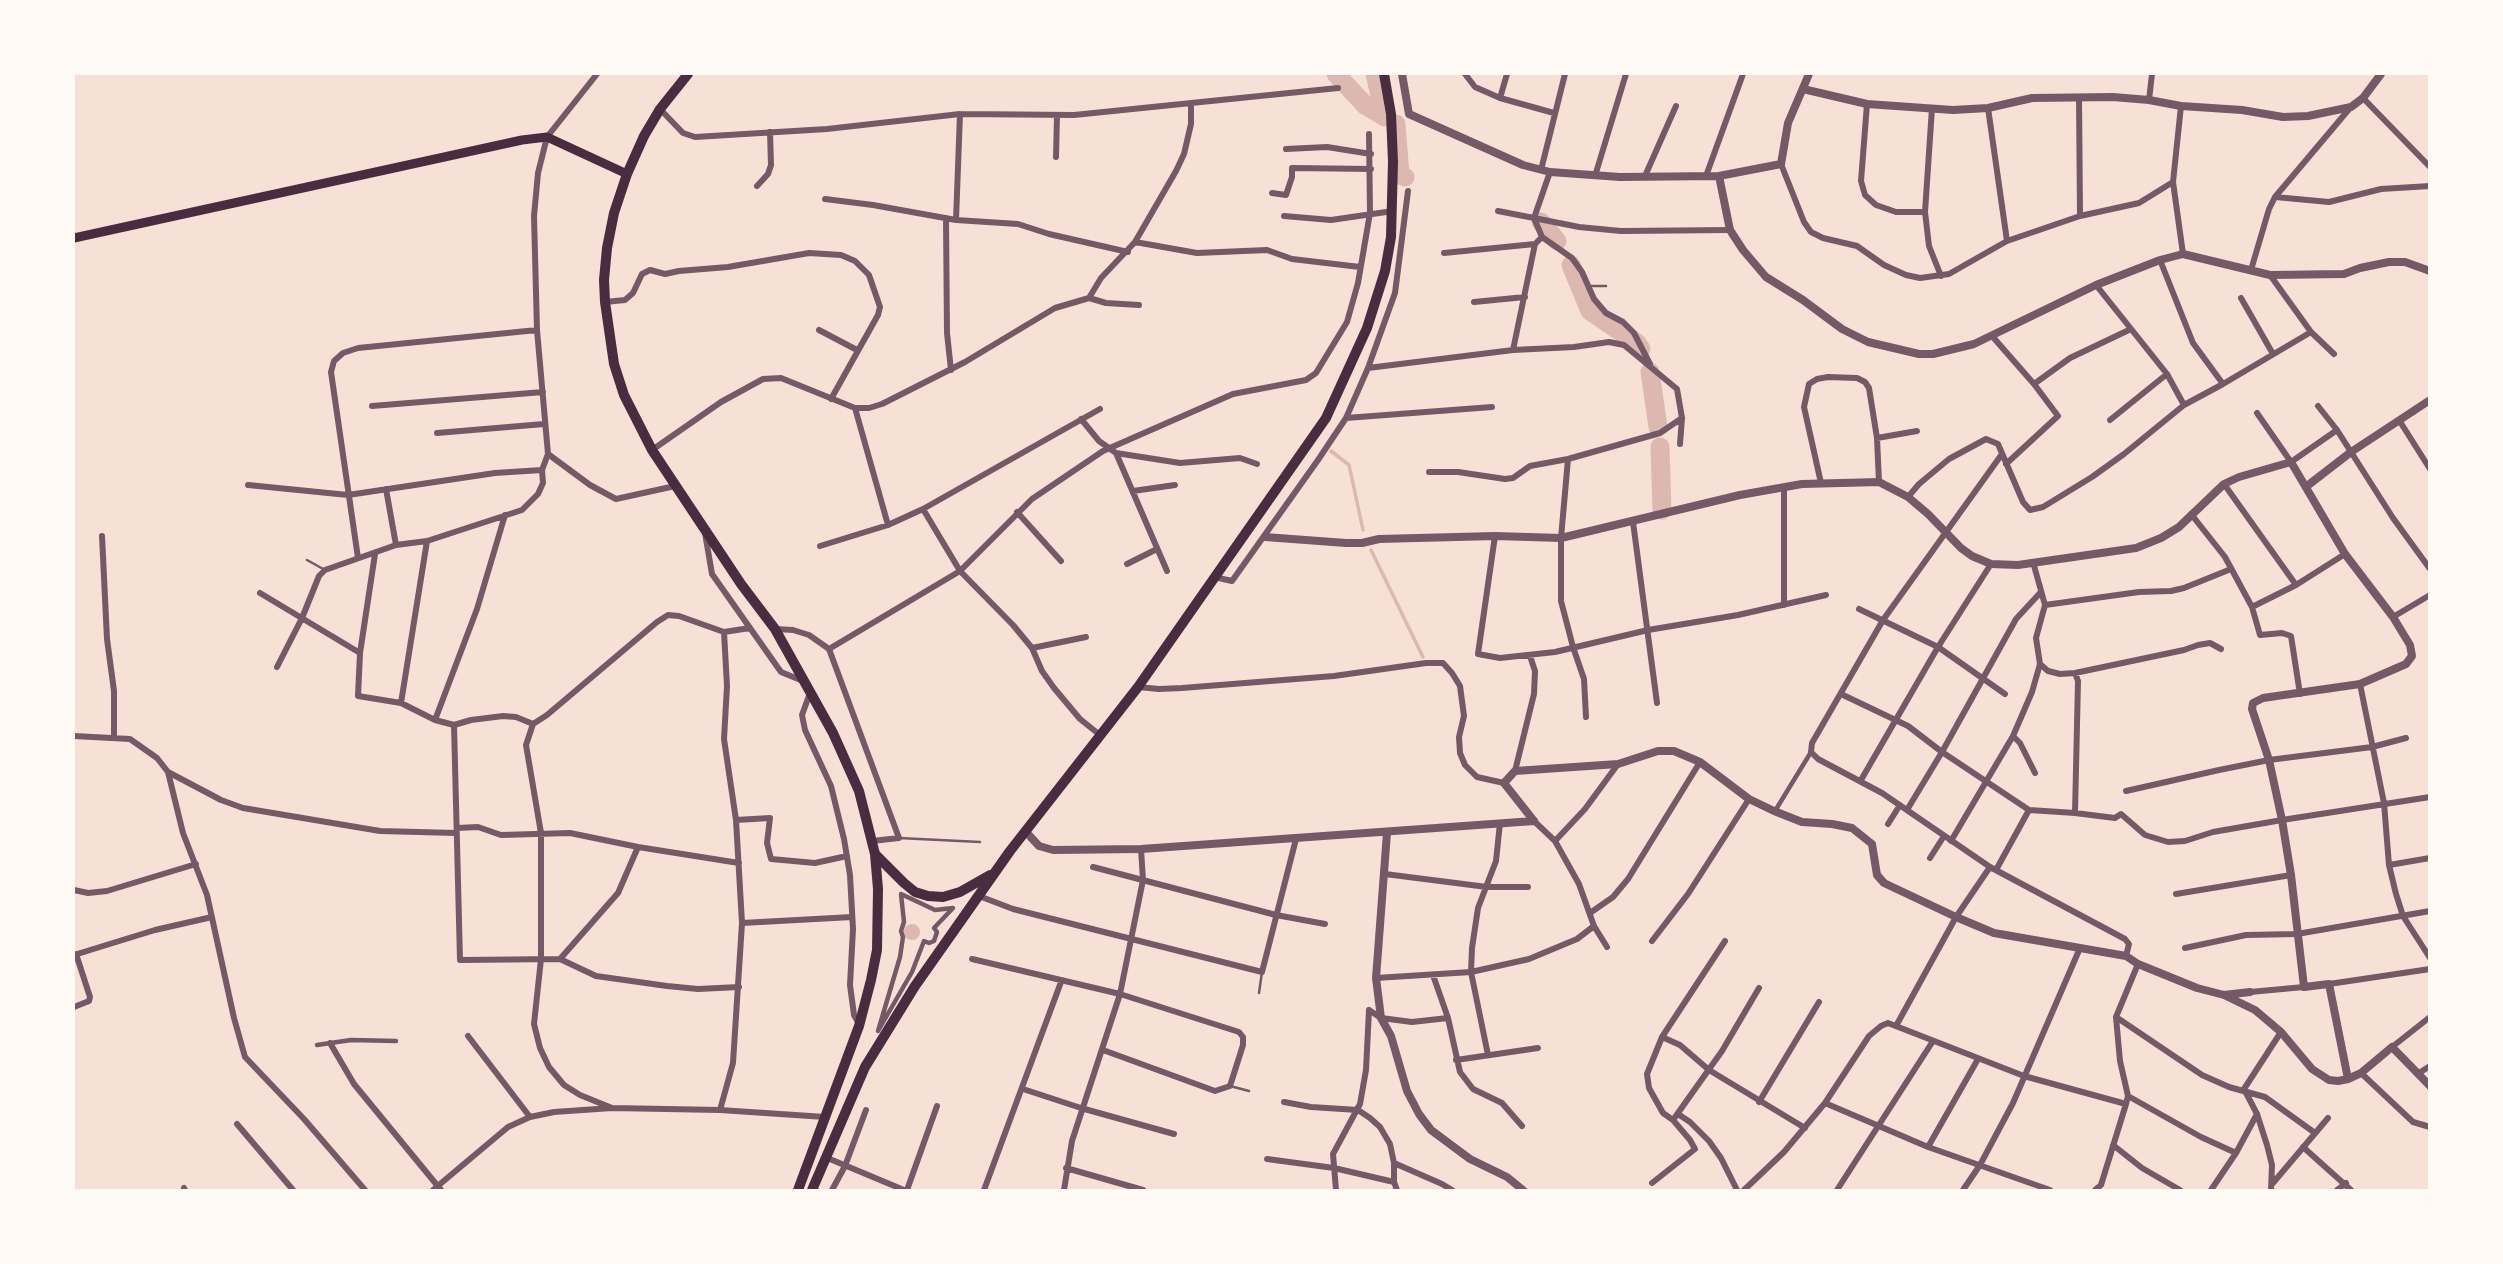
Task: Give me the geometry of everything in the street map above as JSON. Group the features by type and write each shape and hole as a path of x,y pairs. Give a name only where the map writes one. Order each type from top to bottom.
{"highway":[{"path":"688,74 660,109 644,136 614,213 604,280 617,374 652,450 775,629 808,687 841,749 859,791 875,854 878,889 877,950 859,1026 798,1191"},
{"path":"812,1191 873,1051 995,872 1138,687 1307,448 1344,383 1367,328 1385,271 1393,212 1391,114 1384,74"},
{"path":"875,854 915,892 928,896 943,897 960,892 995,872"}],"main road":[{"path":"74,237 522,140 547,137 627,174"}],"street":[{"path":"277,667 302,618 319,576 325,570 396,545 427,541 522,510 532,503 542,483 542,470 548,454 537,330 534,216 538,173 547,137 597,74"},
{"path":"1402,74 1409,114 1541,170 1595,176 1719,176 1781,164"},
{"path":"1465,74 1475,87 1500,98 1554,114"},
{"path":"1500,98 1507,74"},
{"path":"1541,170 1565,74"},
{"path":"1595,176 1626,74"},
{"path":"1706,176 1743,74"},
{"path":"1809,74 1788,123 1781,164 1804,222 1811,232 1823,238 1857,246 1884,265 1906,275 1920,278 1941,276 1970,264 2007,241 2080,216 2139,203 2173,182"},
{"path":"2149,100 2152,74"},
{"path":"2251,270 2275,197 2381,74"},
{"path":"660,109 682,133 695,137 827,129 960,114 1057,115 1338,88"},
{"path":"1803,89 1867,104 1953,110 1988,108 2032,98 2079,97 2149,100 2283,117 2308,116 2351,107"},
{"path":"2079,97 2080,216"},
{"path":"2363,98 2430,167"},
{"path":"1089,298 1101,278 1135,242 1184,154 1191,124 1191,104"},
{"path":"1867,104 1861,181 1865,195 1875,205 1896,212 1925,212"},
{"path":"1645,176 1676,106"},
{"path":"2180,106 2173,182 2183,254"},
{"path":"1932,108 1925,212 1929,246 1941,276"},
{"path":"1988,108 2007,241"},
{"path":"956,220 960,114"},
{"path":"1056,157 1057,115"},
{"path":"757,186 768,174 771,164 770,132"},
{"path":"829,649 960,570 1032,499 1108,449 1233,394 1306,380 1316,373 1347,321 1360,267 1370,213 1369,134"},
{"path":"1286,149 1327,147 1371,154"},
{"path":"1272,193 1286,195 1292,168 1371,169"},
{"path":"1550,172 1534,218 1542,237 1572,258 1594,299 1606,313 1623,322 1634,333 1650,366"},
{"path":"1719,176 1730,230 1766,277 1842,329 1868,342 1919,354 1933,354 1974,344 2096,285 2183,254 2270,275 2344,274 2389,262 2405,262 2430,271"},
{"path":"2275,197 2329,202 2381,189 2430,186"},
{"path":"1214,578 1232,582 1346,418 1368,368 1395,293 1408,191"},
{"path":"825,199 956,220 1017,224 1049,234 1128,251"},
{"path":"1498,211 1579,227 1621,231 1730,230"},
{"path":"1284,216 1331,220 1393,212"},
{"path":"946,218 947,333 951,370"},
{"path":"1513,350 1535,244 1542,237"},
{"path":"1135,242 1197,253 1267,250 1292,258 1360,267"},
{"path":"1444,253 1535,244"},
{"path":"605,302 625,300 633,293 642,274 650,270 664,274 819,253 855,261 863,268 874,287 880,307 831,399"},
{"path":"2160,260 2193,343 2223,384"},
{"path":"2270,275 2311,331 2334,354"},
{"path":"2096,285 2167,374 2184,404"},
{"path":"1474,302 1525,297"},
{"path":"652,450 721,402 763,379 781,378 855,408 869,408 951,370 1033,319 1072,302 1089,298 1106,303 1139,305"},
{"path":"2241,298 2273,354"},
{"path":"2034,384 2070,358 2131,329"},
{"path":"358,558 331,372 334,361 343,353 358,348 537,330"},
{"path":"819,330 857,349"},
{"path":"1908,497 1929,476 1970,446 1986,439 1998,444 2023,502 2030,510 2043,507 2092,477 2184,404 2311,331"},
{"path":"1992,337 2058,416 2006,464"},
{"path":"1368,368 1513,350 1609,342 1624,345 1676,389 1681,402 1680,444"},
{"path":"2110,420 2167,374"},
{"path":"1821,483 1804,407 1809,384 1828,377 1857,378 1866,382 1869,387 1877,438 1879,482"},
{"path":"372,406 543,392"},
{"path":"2307,486 2351,452 2430,400"},
{"path":"2318,406 2337,430 2392,518 2430,569"},
{"path":"1346,418 1492,407"},
{"path":"855,408 888,525"},
{"path":"820,546 888,525 923,509 1100,409"},
{"path":"2257,413 2307,486 2345,554 2393,617 2410,645 2412,656 2406,664 2360,684 2263,698 2253,703 2252,709 2269,760 2291,875 2304,987"},
{"path":"1429,472 1513,478 1530,466 1568,459 1660,433 1682,418"},
{"path":"1082,419 1099,441 1116,453 1180,463 1240,458 1257,464"},
{"path":"2399,420 2430,469"},
{"path":"437,433 544,424"},
{"path":"1265,537 1362,543 1379,539 1495,536 1561,538 1741,495 1821,483 1879,482 1908,497 1972,556 2004,566 2136,548 2161,538 2179,527 2224,484 2291,462 2337,430"},
{"path":"1877,438 1917,431"},
{"path":"1116,453 1167,571"},
{"path":"548,454 590,485 616,499 675,486"},
{"path":"1774,811 1811,752 1812,743 1883,620 2001,454"},
{"path":"1568,459 1561,538 1561,601 1584,679 1586,716"},
{"path":"248,485 348,495 542,470"},
{"path":"2224,484 2296,585"},
{"path":"1133,491 1175,485"},
{"path":"386,489 396,545"},
{"path":"1784,489 1784,605"},
{"path":"923,509 960,570 1032,648 1042,671 1080,719 1100,735"},
{"path":"1017,512 1060,561"},
{"path":"2191,513 2231,569 2252,607 2260,635 2282,633 2291,636 2300,694"},
{"path":"435,720 477,610 505,515"},
{"path":"1633,522 1657,703"},
{"path":"704,528 712,574 781,672 808,687 803,715 805,730 831,786 847,856 852,917 850,985 854,1015 859,1026"},
{"path":"102,536 107,639 114,691 114,738"},
{"path":"1495,536 1478,654 1500,657 1530,656 1826,595"},
{"path":"401,703 427,541"},
{"path":"1127,564 1157,549"},
{"path":"375,554 360,653 358,696 401,703 435,720 454,725 503,716 516,717 533,724"},
{"path":"2252,607 2296,585 2345,554"},
{"path":"1951,841 2012,736 2032,692 2040,664 2036,638 2045,605 2033,562"},
{"path":"1861,780 1938,647 1991,564"},
{"path":"2045,605 2138,592 2171,592 2231,569"},
{"path":"260,593 360,653"},
{"path":"1907,810 2017,619 2040,593"},
{"path":"2393,617 2430,595"},
{"path":"1860,609 1938,647 2005,694"},
{"path":"612,1108 580,1095 564,1085 549,1067 540,1048 534,1024 541,959 541,833 526,745 533,724 668,615 724,632 750,628"},
{"path":"775,629 793,630 808,635 829,649 899,838 872,841"},
{"path":"720,1110 733,1063 742,923 736,820 724,739 727,686 724,632"},
{"path":"1032,648 1086,637"},
{"path":"2040,664 2048,671 2060,674 2075,673 2210,643 2221,649"},
{"path":"1504,783 1515,771 1534,694 1535,671 1530,656"},
{"path":"1138,687 1159,690 1334,676 1443,663 1460,686 1464,716 1459,737 1460,753 1465,765 1477,777 1504,783 1534,821 1555,841 1580,884 1594,926 1607,947"},
{"path":"2075,673 2078,681 2075,813"},
{"path":"2360,684 2384,803 2389,865 2403,916 2430,958"},
{"path":"1841,694 1896,719 2029,810 2115,818 2122,814 2145,835 2168,842 2185,841 2213,832 2281,820 2430,797"},
{"path":"454,725 460,960 560,959 596,975 608,977 677,987 739,988"},
{"path":"74,736 130,739 157,758 168,772 221,800 243,808 380,831 456,831 478,827 501,835 570,832 638,848 739,863"},
{"path":"2012,736 2020,743 2035,774"},
{"path":"2126,791 2269,760 2372,747 2406,738"},
{"path":"1515,771 1618,764 1658,751 1674,751 1700,762 1749,799 1774,811 1802,822 1852,828 1872,844 1877,875 1884,883 1956,918 1994,933 2126,956 2138,964 2197,988 2224,995 2255,1010 2281,1032 2312,1069 2329,1080 2348,1079 2361,1073 2430,1017"},
{"path":"1811,752 1818,759 1861,780 1993,868 2125,939 2129,944 2126,956"},
{"path":"1590,913 1613,897 1628,879 1700,762"},
{"path":"1555,841 1586,808 1618,764"},
{"path":"168,772 183,833 207,895 234,1018 246,1057 365,1191"},
{"path":"1652,941 1688,894 1749,799"},
{"path":"1888,824 1900,806"},
{"path":"1896,1026 1956,918 1993,868 2029,810"},
{"path":"736,820 770,818 767,843 771,859 814,863 847,856"},
{"path":"1026,832 1039,846 1053,850 1142,849 1534,821"},
{"path":"1488,1055 1471,972 1478,908 1496,861 1500,823"},
{"path":"1387,833 1376,978 1381,1018 1391,1036 1407,1091 1431,1130 1470,1159 1507,1177 1523,1191"},
{"path":"1930,858 1944,836"},
{"path":"979,896 1013,909 1262,972 1296,839"},
{"path":"560,959 618,893 638,848"},
{"path":"1064,1191 1066,1168 1081,1108 1120,994 1143,880 1142,849"},
{"path":"2389,865 2430,858"},
{"path":"74,890 88,893 107,891 196,864"},
{"path":"1093,867 1276,915 1325,924"},
{"path":"1385,874 1487,887 1528,887"},
{"path":"2176,894 2291,875"},
{"path":"901,894 935,910 953,908 934,928 937,937 934,941 924,941 912,972 878,1031 900,957 904,923 901,894"},
{"path":"2185,948 2246,935 2297,934 2430,911"},
{"path":"74,1007 89,1001 90,997 75,955 155,930 212,917"},
{"path":"742,923 852,917"},
{"path":"1376,978 1471,972 1529,959 1577,939 1594,926"},
{"path":"1652,1182 1695,1149 1673,1120 1663,1113 1649,1088 1647,1074 1662,1037 1726,940"},
{"path":"1963,1191 2013,1103 2080,948"},
{"path":"972,959 1120,994 1239,1032 1243,1037 1230,1086 1215,1091 1103,1050"},
{"path":"2095,1191 2101,1188 2127,1100 2116,1017 2138,964"},
{"path":"2224,995 2430,970"},
{"path":"1433,975 1448,1018 1460,1072 1473,1089 1502,1103 1522,1126"},
{"path":"984,1191 1061,982"},
{"path":"2329,984 2348,1079"},
{"path":"1673,1120 1709,1070 1759,988"},
{"path":"1759,1102 1819,1002"},
{"path":"1336,1191 1333,1154 1343,1131 1358,1110 1366,1070 1369,1010 1381,1018 1412,1022 1448,1018"},
{"path":"2116,1017 2202,1075 2229,1087 2265,1097 2315,1133"},
{"path":"1744,1191 1805,1128 1825,1103 1869,1036 1888,1023 2024,1076 2127,1100 2236,1153"},
{"path":"2244,1089 2281,1032"},
{"path":"468,1036 530,1117"},
{"path":"1662,1037 1680,1045 1709,1070 1805,1128"},
{"path":"317,1045 351,1040 396,1041"},
{"path":"1838,1191 1933,1041"},
{"path":"330,1043 354,1084 437,1189 508,1127 530,1117 554,1112 612,1108 720,1110 825,1117"},
{"path":"2392,1047 2430,1086"},
{"path":"1456,1060 1538,1048"},
{"path":"1928,1147 1978,1059"},
{"path":"2419,1073 2430,1066"},
{"path":"2361,1073 2413,1122 2430,1127"},
{"path":"1023,1089 1174,1134"},
{"path":"2244,1089 2257,1114 2270,1155 2272,1187"},
{"path":"1284,1102 1358,1110 1380,1127 1390,1144 1397,1191"},
{"path":"1825,1103 1928,1147 2050,1191"},
{"path":"825,1157 906,1191 937,1106"},
{"path":"832,1191 845,1166 866,1110"},
{"path":"1678,1114 1709,1141 1721,1158 1737,1191"},
{"path":"2211,1191 2257,1114"},
{"path":"2272,1187 2328,1118"},
{"path":"237,1124 293,1191"},
{"path":"2113,1145 2142,1168 2180,1191"},
{"path":"2303,1147 2346,1183 2351,1191"},
{"path":"1267,1159 1334,1168 1394,1182"},
{"path":"1394,1163 1452,1191"},
{"path":"1066,1168 1143,1191"},
{"path":"2337,1191 2346,1183"}],"lane":[{"path":"1588,286 1606,286"},
{"path":"307,560 325,570"},
{"path":"899,838 980,842"},
{"path":"1259,993 1262,972"},
{"path":"1230,1086 1249,1091"}],"shaded area":[{"path":"909,924 915,924 920,932 918,938 909,940 904,935 904,929"}],"waterway":[{"path":"1336,74 1365,105 1385,117"},
{"path":"1375,74 1385,117"},
{"path":"1396,124 1400,175 1405,177"},
{"path":"1541,222 1557,241"},
{"path":"1571,265 1590,311 1637,343 1641,349"},
{"path":"1650,372 1658,427"},
{"path":"1660,447 1662,510"},
{"path":"1331,451 1349,465 1363,530"},
{"path":"1371,550 1423,657"}]}
